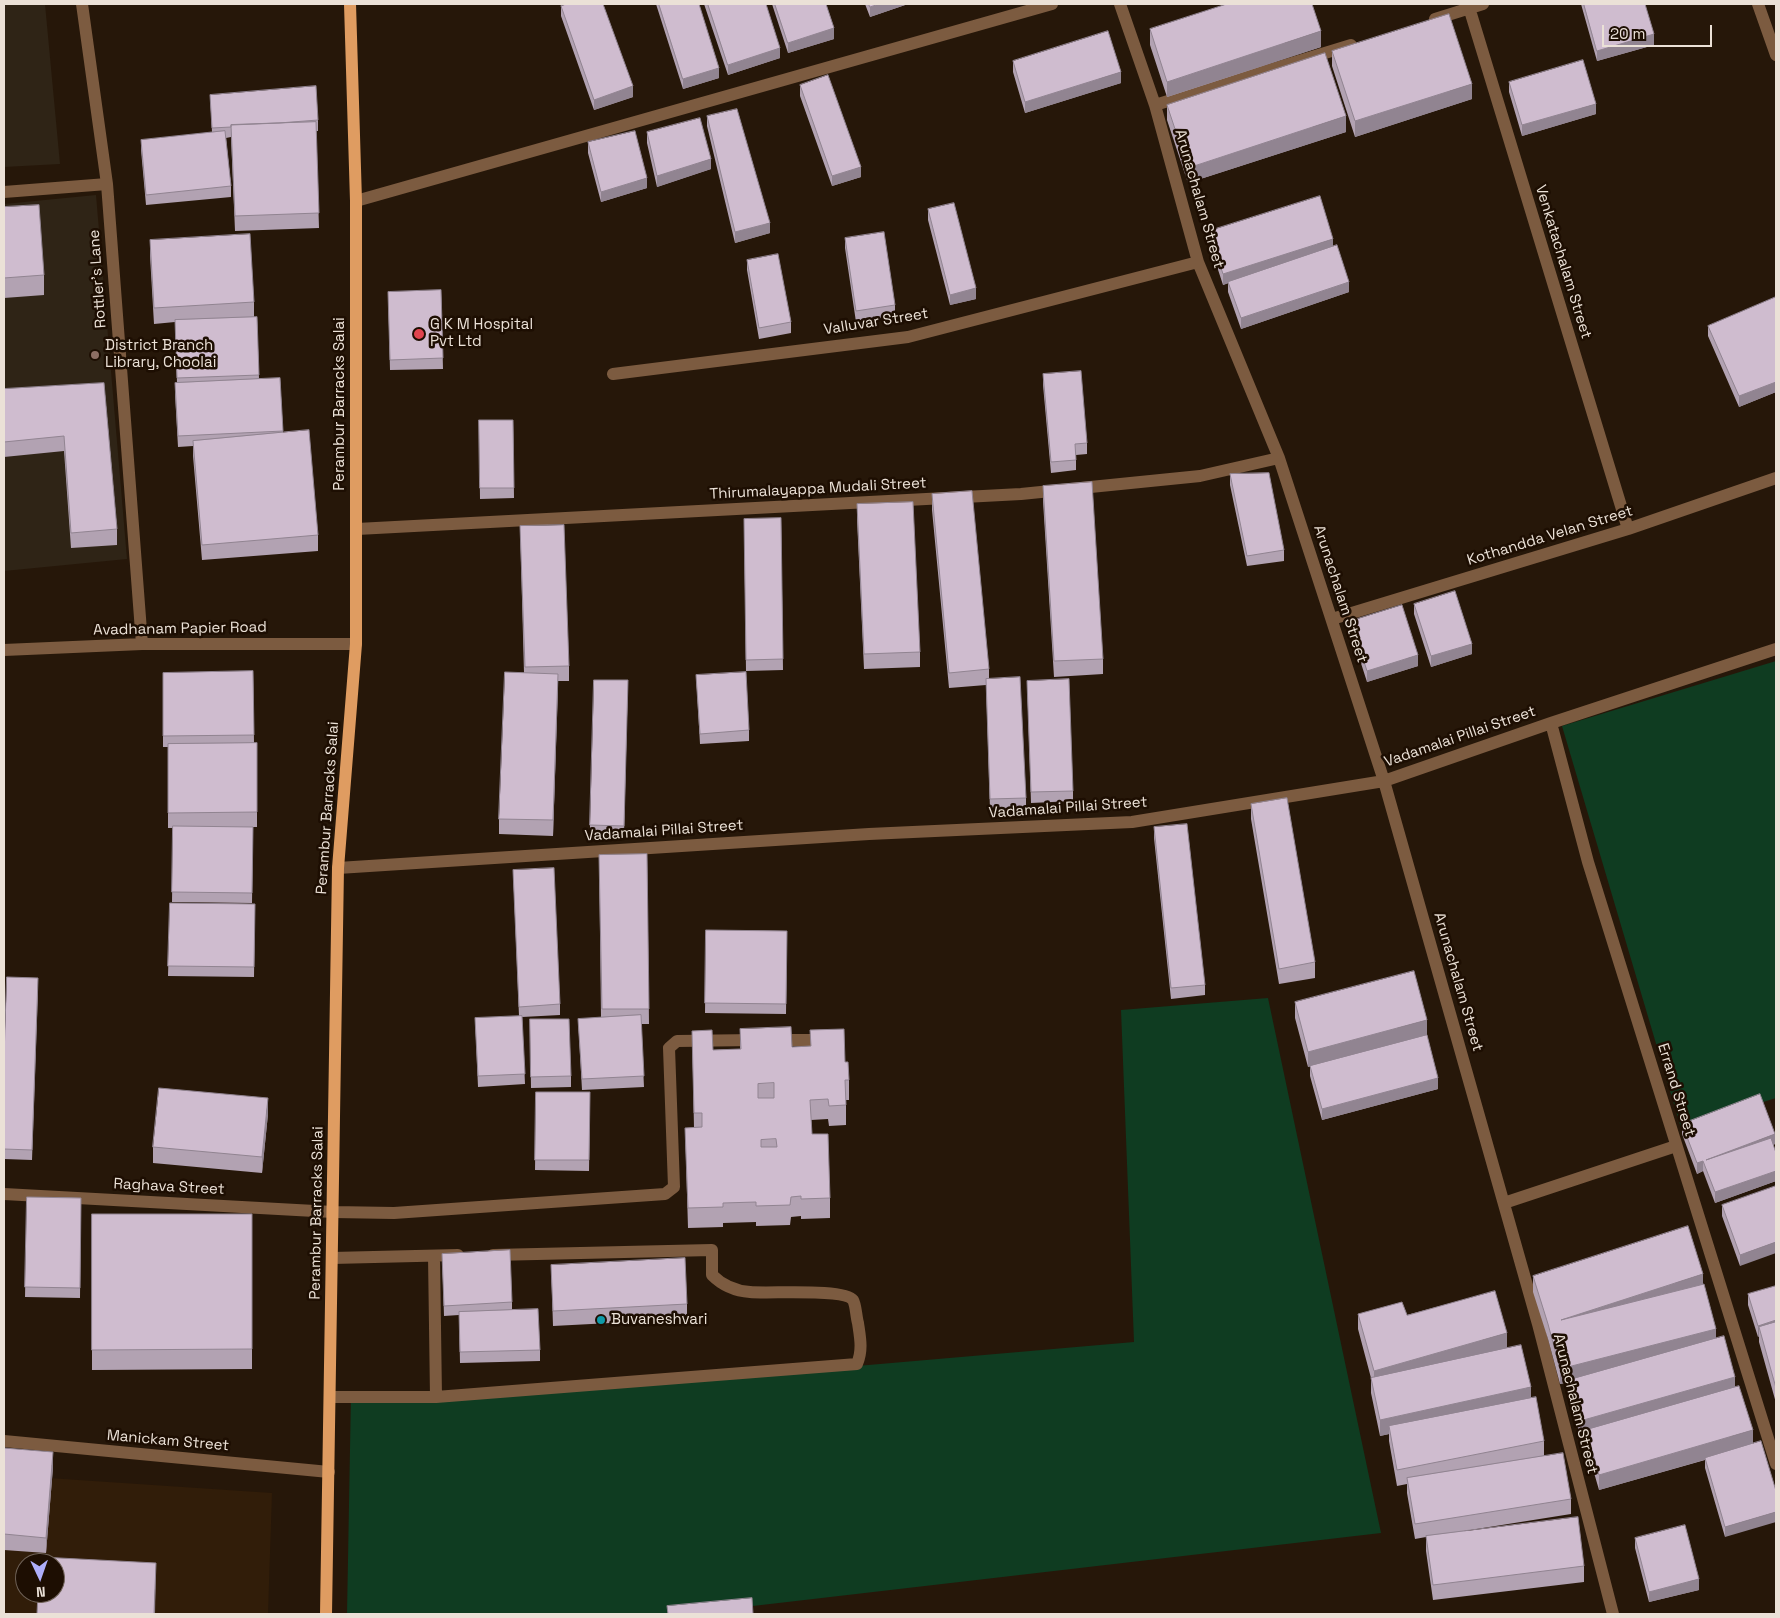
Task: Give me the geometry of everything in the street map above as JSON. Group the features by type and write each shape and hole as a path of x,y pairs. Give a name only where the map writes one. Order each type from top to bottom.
{"main road":[{"name":"Perambur Barracks Salai","path":"326,1614 338,868 356,644 356,201 350,4"}],"street":[{"name":"Rottler's Lane","path":"82,4 107,184 142,644"},
{"path":"356,201 1052,4"},
{"name":"Arunachalam Street","path":"1120,4 1155,105 1198,262 1278,458 1384,781 1538,1324 1613,1614"},
{"path":"1422,23 1468,6 1483,4"},
{"path":"1758,4 1776,55"},
{"name":"Venkatachalam Street","path":"1468,6 1628,529"},
{"path":"1155,105 1364,41"},
{"path":"4,192 107,184"},
{"name":"Valluvar Street","path":"613,374 908,336 1198,262"},
{"name":"Thirumalayappa Mudali Street","path":"357,529 1021,494 1200,476 1278,458"},
{"name":"Kothandda Velan Street","path":"1332,619 1628,529 1776,478"},
{"name":"Avadhanam Papier Road","path":"4,650 142,644 356,644"},
{"name":"Vadamalai Pillai Street","path":"338,868 870,834 1132,822 1384,781 1551,723 1776,649"},
{"name":"Errand Street","path":"1551,723 1588,862 1776,1464"},
{"name":"Raghava Street","path":"4,1194 333,1212 394,1213 665,1194 674,1187 669,1048 677,1041 825,1040"},
{"path":"1504,1203 1676,1146"},
{"path":"330,1398 436,1397 857,1364 860,1356 861,1337 853,1301 848,1296 826,1293 750,1292 736,1289 719,1282 712,1275 712,1250 332,1258"},
{"path":"434,1256 436,1397"},
{"name":"Manickam Street","path":"4,1441 329,1472"}],"shaded area":[{"path":"4,4 45,4 60,164 4,167"},
{"path":"96,195 127,559 4,571 4,204"},
{"path":"4,1475 272,1493 268,1614 4,1614"}],"green space":[{"path":"1776,661 1776,1098 1681,1128 1562,726"},
{"path":"1268,998 1381,1533 684,1614 347,1614 351,1394 435,1398 857,1366 1134,1342 1121,1010"}],"building":[{"path":"567,4 603,4 633,86 594,100 561,6"},
{"path":"659,4 699,4 719,68 683,79"},
{"path":"708,4 766,4 780,48 728,65"},
{"path":"775,4 826,4 834,28 788,43"},
{"path":"1227,4 1312,4 1321,31 1167,82 1150,29"},
{"path":"1584,4 1645,4 1654,34 1597,51"},
{"path":"1449,14 1472,84 1355,121 1332,51"},
{"path":"1108,31 1121,72 1025,102 1013,61"},
{"path":"1325,53 1346,116 1188,168 1167,105"},
{"path":"1583,60 1596,104 1522,125 1509,82"},
{"path":"828,75 861,167 832,176 800,85"},
{"path":"316,86 318,120 231,125 231,127 212,128 210,95"},
{"path":"737,109 770,223 735,232 707,116"},
{"path":"700,118 711,159 657,176 647,132"},
{"path":"316,122 319,213 235,216 231,125"},
{"path":"225,131 231,186 146,195 141,140"},
{"path":"635,131 647,178 601,192 588,142"},
{"path":"1320,196 1333,239 1223,274 1209,231"},
{"path":"954,203 976,288 950,295 928,209"},
{"path":"39,205 44,275 4,278 4,207"},
{"path":"884,232 895,305 856,311 845,238"},
{"path":"250,234 254,302 154,308 150,240"},
{"path":"1337,245 1349,282 1241,318 1228,282"},
{"path":"778,254 791,322 759,328 747,260"},
{"path":"441,290 443,358 390,360 388,292"},
{"path":"1776,297 1776,382 1739,396 1708,326"},
{"path":"257,317 259,375 177,378 175,320"},
{"path":"1081,371 1087,443 1075,444 1076,460 1051,462 1043,374"},
{"path":"280,378 283,431 178,436 175,383"},
{"path":"104,383 117,529 71,533 64,436 4,442 4,389"},
{"path":"479,420 513,420 514,488 480,488"},
{"path":"309,430 318,535 202,545 193,441"},
{"path":"1269,473 1284,550 1247,556 1230,474"},
{"path":"1092,482 1103,659 1054,661 1043,486"},
{"path":"972,491 989,669 949,673 932,494"},
{"path":"913,502 920,652 864,654 857,504"},
{"path":"781,518 783,659 746,660 744,519"},
{"path":"564,525 569,666 525,667 520,526"},
{"path":"1455,591 1472,644 1431,656 1414,604"},
{"path":"1402,605 1418,655 1367,671 1351,621"},
{"path":"253,671 254,735 163,736 163,673"},
{"path":"505,672 558,674 553,820 499,819"},
{"path":"746,672 749,730 700,734 696,675"},
{"path":"1020,677 1026,798 990,799 986,679"},
{"path":"1069,679 1073,791 1031,792 1027,681"},
{"path":"594,680 628,680 624,826 590,825"},
{"path":"257,743 257,812 168,813 168,744"},
{"path":"1287,798 1315,962 1279,969 1251,804"},
{"path":"1187,824 1205,985 1171,988 1154,827"},
{"path":"173,826 253,827 252,893 172,892"},
{"path":"647,854 649,1009 602,1009 599,855"},
{"path":"554,868 560,1004 519,1007 513,870"},
{"path":"170,903 255,904 254,967 168,966"},
{"path":"706,930 787,931 786,1004 705,1003"},
{"path":"1414,971 1427,1020 1308,1052 1295,1002"},
{"path":"7,977 38,978 32,1150 4,1149 4,1057"},
{"path":"641,1015 644,1076 582,1079 578,1019"},
{"path":"522,1016 525,1074 478,1076 475,1018"},
{"path":"530,1019 569,1019 571,1076 531,1077"},
{"path":"791,1027 792,1047 811,1046 810,1030 844,1029 845,1062 848,1062 849,1080 845,1080 846,1105 829,1106 828,1099 810,1100 812,1134 828,1134 830,1198 801,1199 801,1196 791,1197 790,1205 756,1206 756,1202 723,1203 723,1207 688,1208 685,1128 702,1127 702,1113 694,1113 692,1031 712,1030 713,1050 741,1049 740,1029","holes":["774,1083 774,1098 758,1098 758,1084","776,1139 777,1147 761,1147 761,1140"]},
{"path":"1427,1035 1438,1078 1322,1109 1310,1066"},
{"path":"159,1088 268,1098 262,1157 153,1147"},
{"path":"536,1092 590,1092 589,1160 535,1160"},
{"path":"1760,1094 1775,1134 1706,1160 1771,1138 1776,1153 1776,1171 1715,1192 1703,1161 1697,1163 1682,1124"},
{"path":"1776,1186 1776,1242 1740,1255 1722,1205"},
{"path":"27,1197 81,1198 80,1288 25,1287"},
{"path":"92,1214 252,1214 252,1349 92,1350"},
{"path":"1688,1226 1703,1274 1561,1320 1704,1284 1716,1329 1560,1369 1533,1276"},
{"path":"510,1250 512,1302 444,1306 442,1254"},
{"path":"685,1258 687,1304 553,1311 551,1265"},
{"path":"1776,1286 1776,1320 1758,1326 1748,1294"},
{"path":"1495,1291 1507,1333 1374,1371 1358,1314 1402,1302 1407,1315"},
{"path":"538,1309 540,1350 460,1352 459,1312"},
{"path":"1776,1322 1776,1388 1759,1327"},
{"path":"1724,1336 1735,1377 1580,1421 1569,1380"},
{"path":"1521,1345 1531,1387 1380,1420 1371,1378"},
{"path":"1739,1386 1753,1430 1599,1475 1586,1430"},
{"path":"1536,1397 1544,1441 1397,1470 1389,1426"},
{"path":"1761,1441 1776,1491 1776,1512 1725,1527 1705,1458"},
{"path":"4,1448 53,1452 46,1538 4,1534"},
{"path":"1563,1453 1571,1499 1415,1524 1407,1478"},
{"path":"1578,1517 1584,1566 1433,1585 1426,1536"},
{"path":"1685,1525 1699,1579 1649,1592 1635,1538"},
{"path":"65,1558 156,1563 154,1614 37,1614 38,1603 65,1603"},
{"path":"752,1598 753,1614 668,1614 667,1606"}],"place":[{"name":"G K M Hospital Pvt Ltd","path":"419,334"},
{"name":"District Branch Library, Choolai","path":"95,355"},
{"name":"Buvaneshvari","path":"601,1320"}]}
